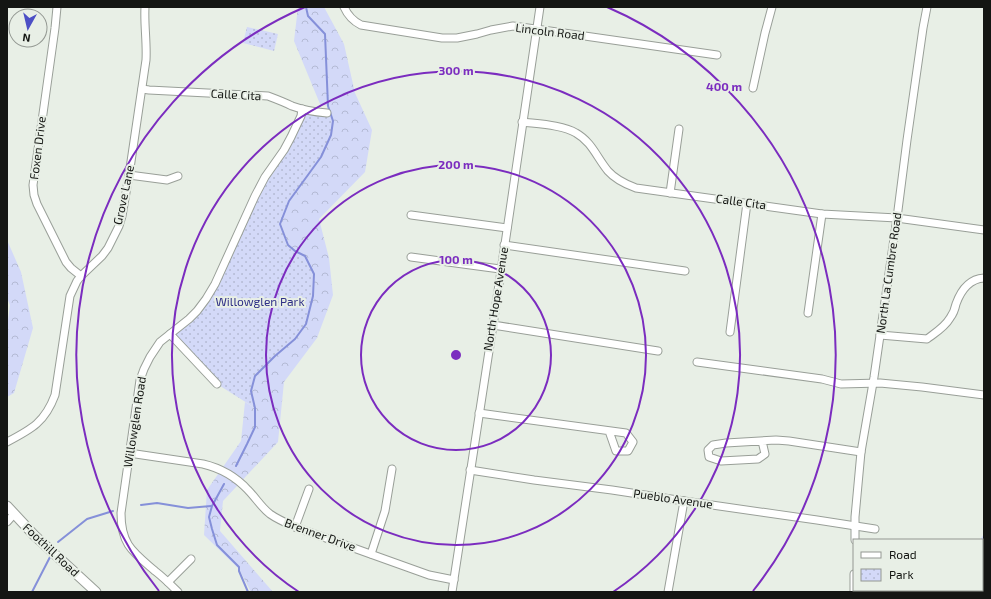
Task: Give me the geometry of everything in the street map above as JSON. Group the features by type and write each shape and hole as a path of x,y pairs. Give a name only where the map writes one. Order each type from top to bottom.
{"main road":[{"name":"Foothill Road","path":"7,506 43,543 96,592"}],"street":[{"name":"Foxen Drive","path":"57,7 33,185 37,204 66,262 81,276"},
{"name":"Grove Lane","path":"7,442 34,426 46,414 52,403 56,387 68,303 72,290 81,276 102,256 113,239 122,216 147,48 144,15 145,7"},
{"name":"Lincoln Road","path":"344,7 347,14 361,25 442,38 466,37 513,26 717,55"},
{"name":"North Hope Avenue","path":"452,592 540,7"},
{"path":"753,88 772,7"},
{"name":"North La Cumbre Road","path":"855,539 861,452 873,383 927,7"},
{"name":"Calle Cita","path":"142,89 268,96 302,109 327,113"},
{"name":"Willowglen Road","path":"178,592 131,550 122,528 121,513 139,389 144,369 160,342 189,319 206,299 215,284 255,196 265,177 284,150 291,137 301,116 302,109"},
{"name":"Calle Cita","path":"522,122 564,128 578,134 596,153 613,176 636,188 822,214 897,218 984,230"},
{"path":"670,193 679,129"},
{"path":"129,176 166,180 178,176"},
{"path":"730,332 747,203"},
{"path":"808,313 822,214"},
{"path":"411,215 506,228"},
{"path":"504,246 685,271"},
{"path":"411,257 500,269"},
{"path":"880,335 927,339 944,326 951,317 965,286 977,279 984,278"},
{"path":"493,325 658,350"},
{"path":"170,334 217,384"},
{"path":"697,362 822,379 841,384 873,383 922,387 984,396"},
{"path":"479,413 609,432"},
{"path":"762,441 765,454 758,459 721,461 709,457 708,450 713,445 726,443 776,440 861,452"},
{"name":"Brenner Drive","path":"130,453 203,464 222,470 239,481 263,508 278,519 295,527 371,554 429,574 454,580"},
{"path":"371,554 384,511 392,469"},
{"name":"Pueblo Avenue","path":"470,470 817,520 875,530"},
{"path":"295,527 309,489"},
{"path":"668,592 684,501"},
{"path":"7,522 14,514"},
{"path":"168,582 191,559"}],"green space":[{"path":"298,7 324,7 344,44 355,93 372,130 365,172 319,219 329,258 333,295 317,338 284,382 278,442 223,501 220,531 273,592 251,592 239,569 204,535 207,490 241,441 245,402 255,408 251,391 255,376 295,339 306,324 313,296 314,274 305,256 295,251 288,245 280,224 289,201 321,157 328,106 320,104 294,41"},
{"path":"247,27 278,34 274,51 243,43"},
{"name":"Willowglen Park","path":"328,106 333,121 331,135 321,157 289,201 280,224 288,245 295,251 305,256 314,274 313,296 306,324 295,339 255,376 252,391 255,408 217,384 170,334 206,299 302,109 326,113"},
{"path":"7,240 21,272 33,328 14,393 7,397 7,328 10,305 7,298"},
{"path":"984,534 984,592 957,592 983,591 983,539 981,539"}],"waterway":[{"path":"236,466 255,427 255,408 251,391 255,376 295,339 306,324 313,296 314,274 305,256 295,251 288,245 280,224 289,201 321,157 331,135 333,121 328,106 325,34 308,16 306,7"},
{"path":"224,484 212,506 209,517 217,545 239,567 239,571 248,592"},
{"path":"141,505 157,503 188,508 211,506"},
{"path":"58,542 87,519 113,511"},
{"path":"32,592 50,557"},
{"path":"955,592 961,591"}]}
